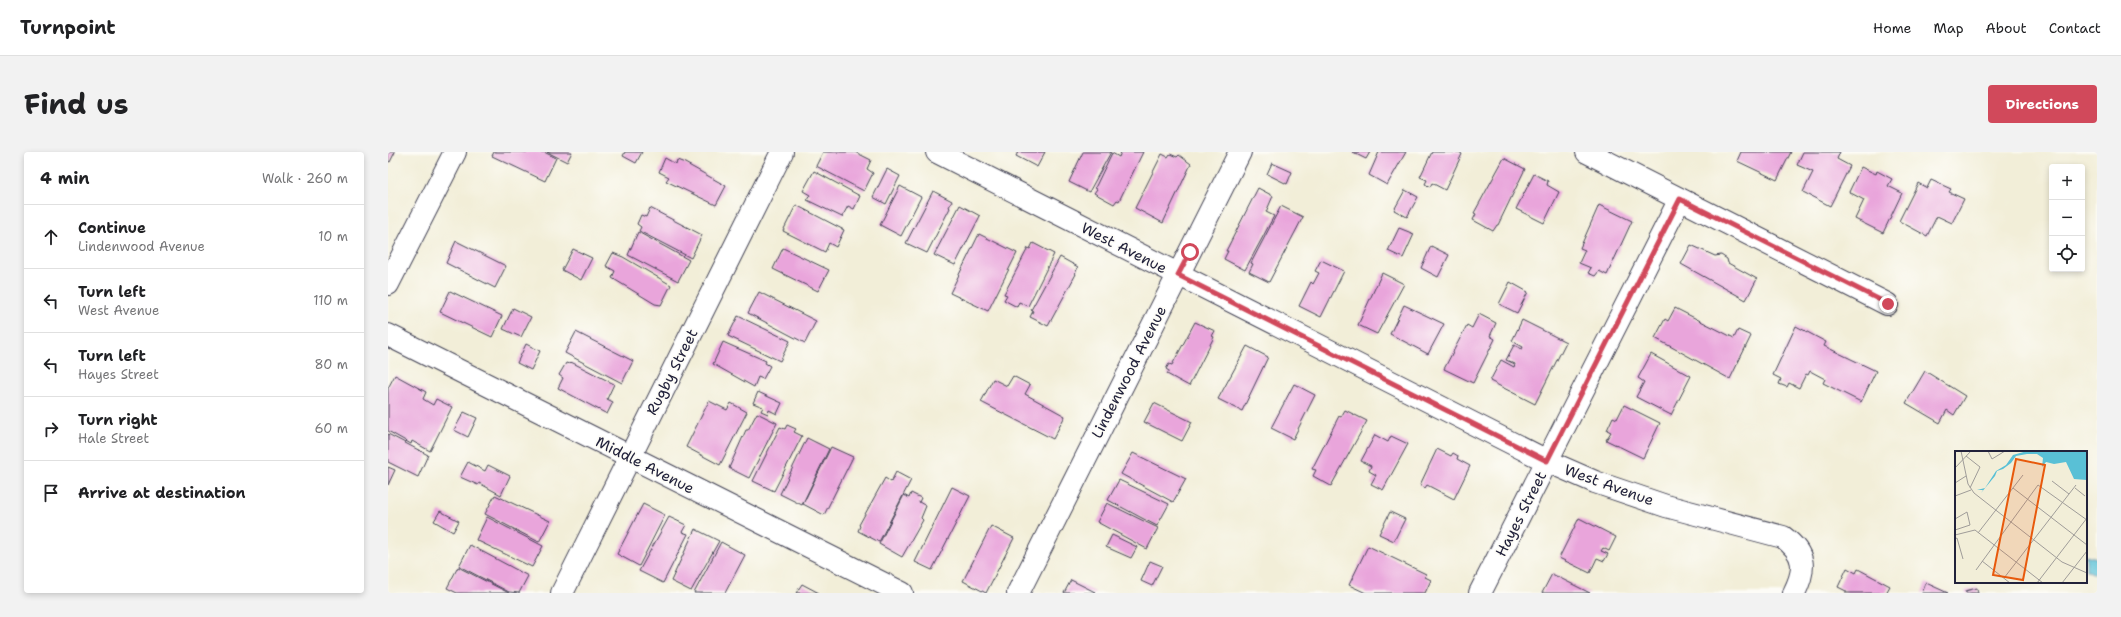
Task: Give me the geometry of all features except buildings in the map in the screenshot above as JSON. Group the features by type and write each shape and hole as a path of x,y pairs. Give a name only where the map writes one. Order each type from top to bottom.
{"street":[{"path":"388,284 455,152"},
{"name":"Rugby Street","path":"562,593 782,152"},
{"name":"West Avenue","path":"937,152 1547,461 1595,482 1666,506 1783,537 1796,548 1801,558 1802,590"},
{"name":"Lindenwood Avenue","path":"1018,593 1240,152"},
{"path":"1587,152 1888,304"},
{"name":"Hayes Street","path":"1480,593 1680,199"},
{"name":"Middle Avenue","path":"388,335 902,593"}],"water":[{"path":"2087,555 2097,558 2097,575 2087,570"}],"route":[{"path":"1190,252 1178,275 1547,461 1680,199 1888,304"}]}
